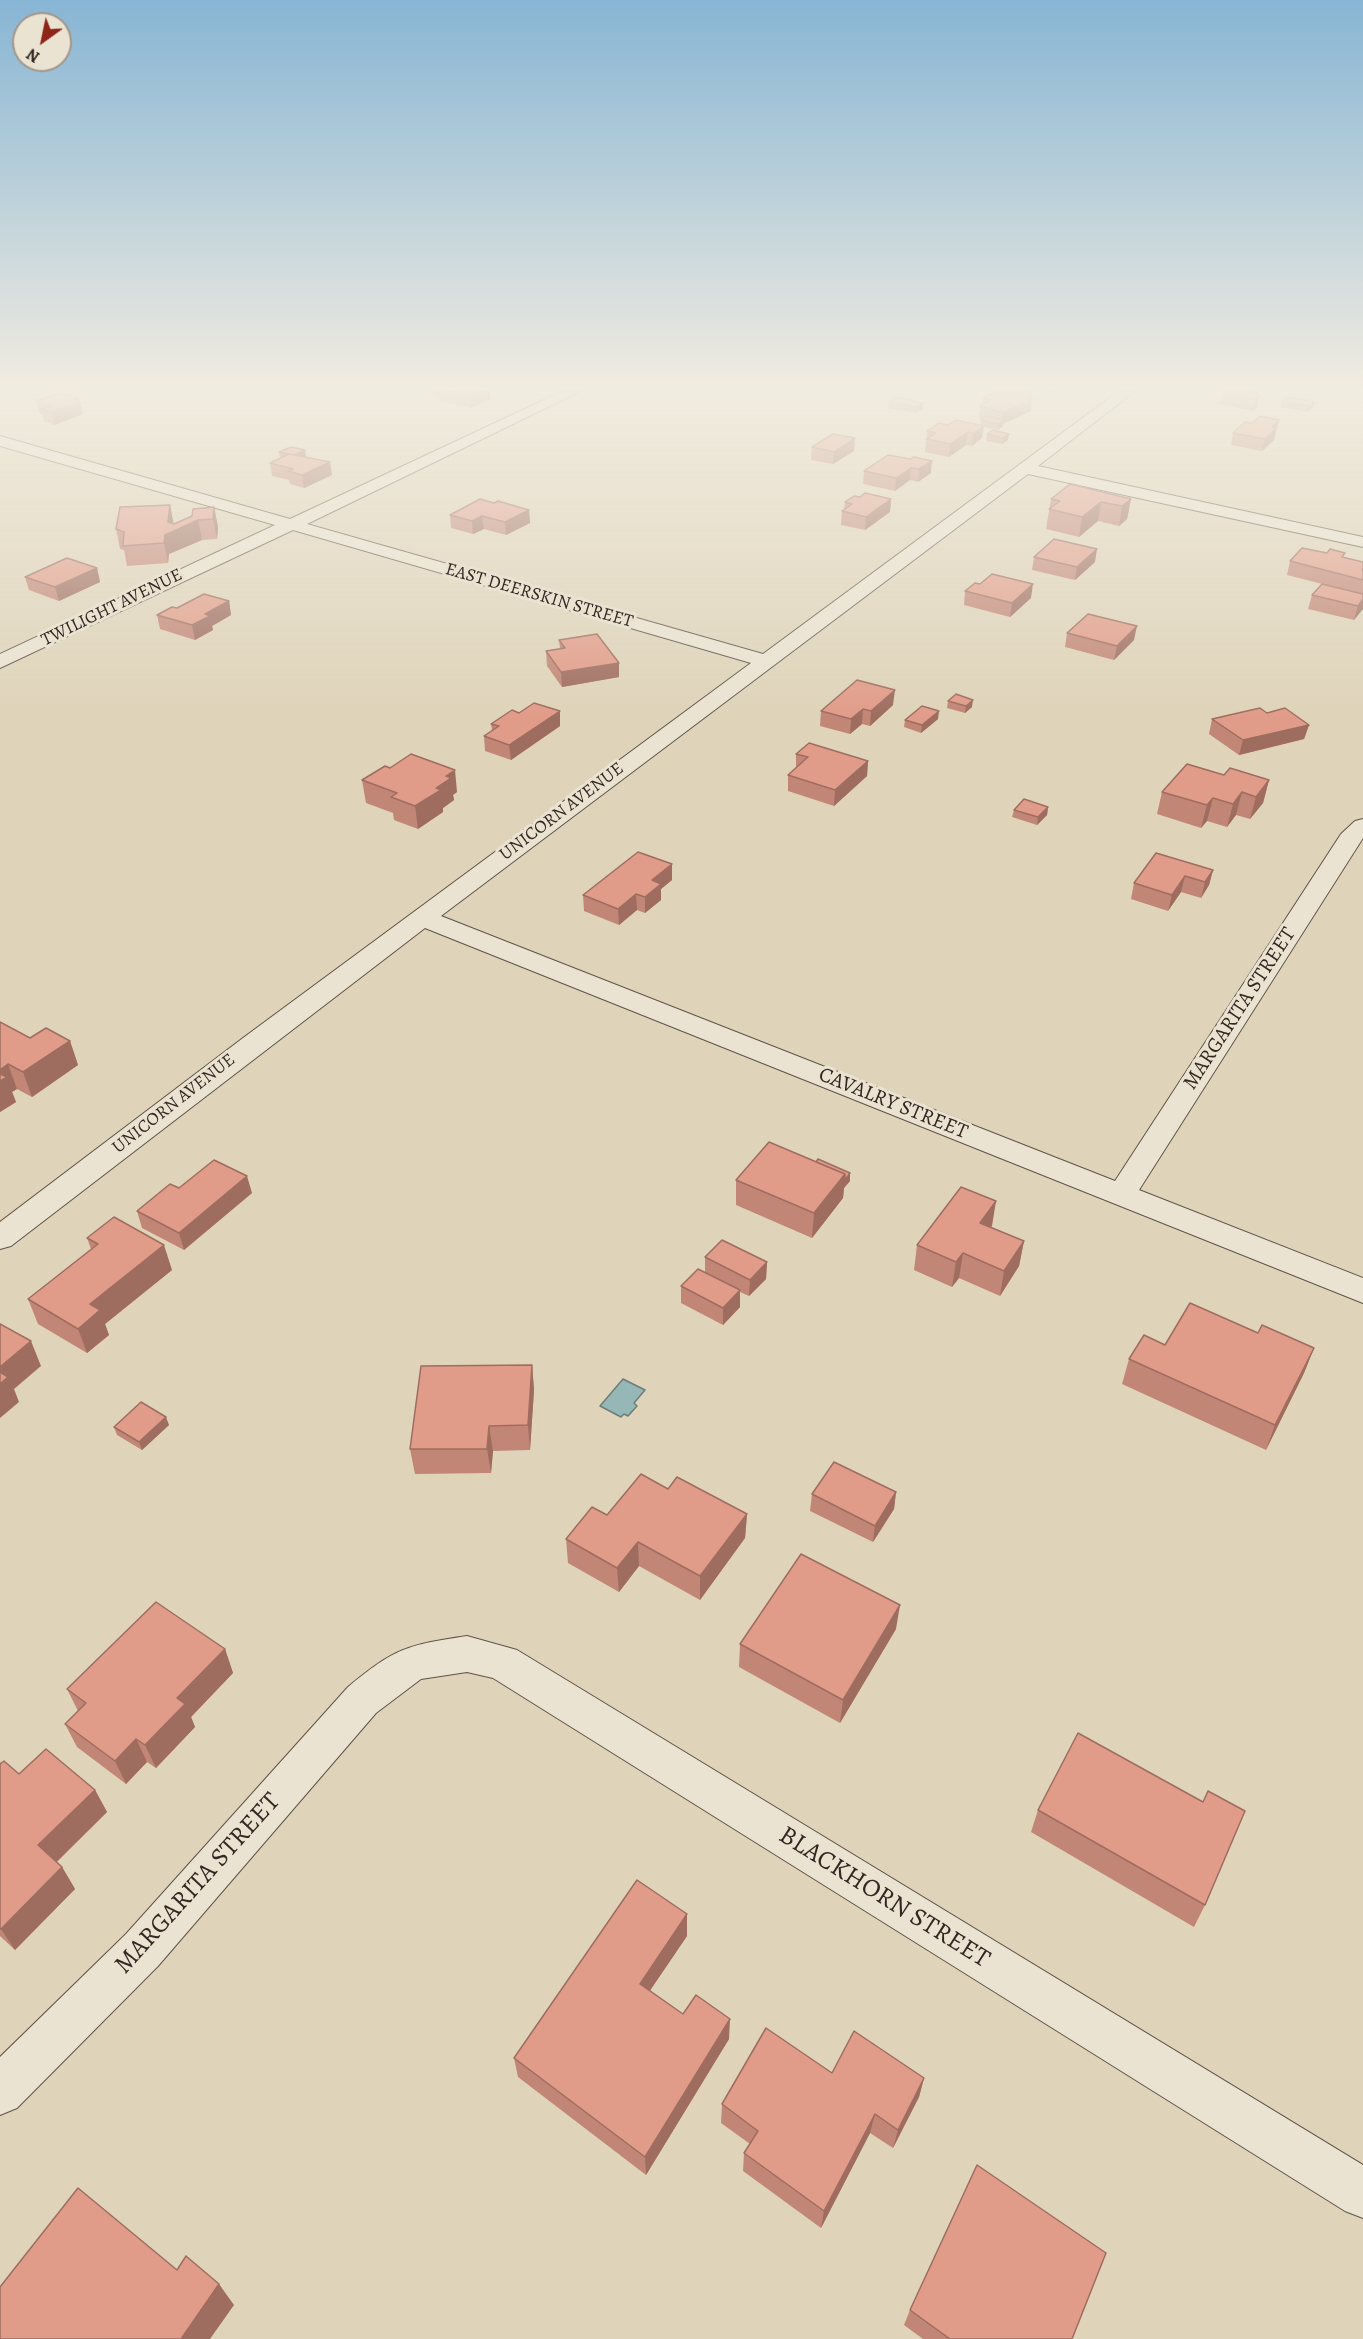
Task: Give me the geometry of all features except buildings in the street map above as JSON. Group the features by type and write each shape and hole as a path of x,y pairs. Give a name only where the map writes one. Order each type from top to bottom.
{"street":[{"name":"EAST DEERSKIN STREET","path":"205,500 767,661"},
{"name":"TWILIGHT AVENUE","path":"0,662 339,500"},
{"name":"UNICORN AVENUE","path":"0,1238 252,1044 982,500"},
{"path":"1172,500 1363,542"},
{"name":"MARGARITA STREET","path":"1121,1195 1353,834 1363,826"},
{"name":"CAVALRY STREET","path":"423,918 1363,1291"},
{"name":"BLACKHORN STREET","path":"392,1675 414,1662 466,1654 503,1663 1363,2193"},
{"name":"MARGARITA STREET","path":"0,2091 142,1950 362,1700 392,1675"}],"water":[{"path":"623,1379 645,1390 634,1403 637,1406 628,1416 624,1414 621,1417 600,1406"}]}
